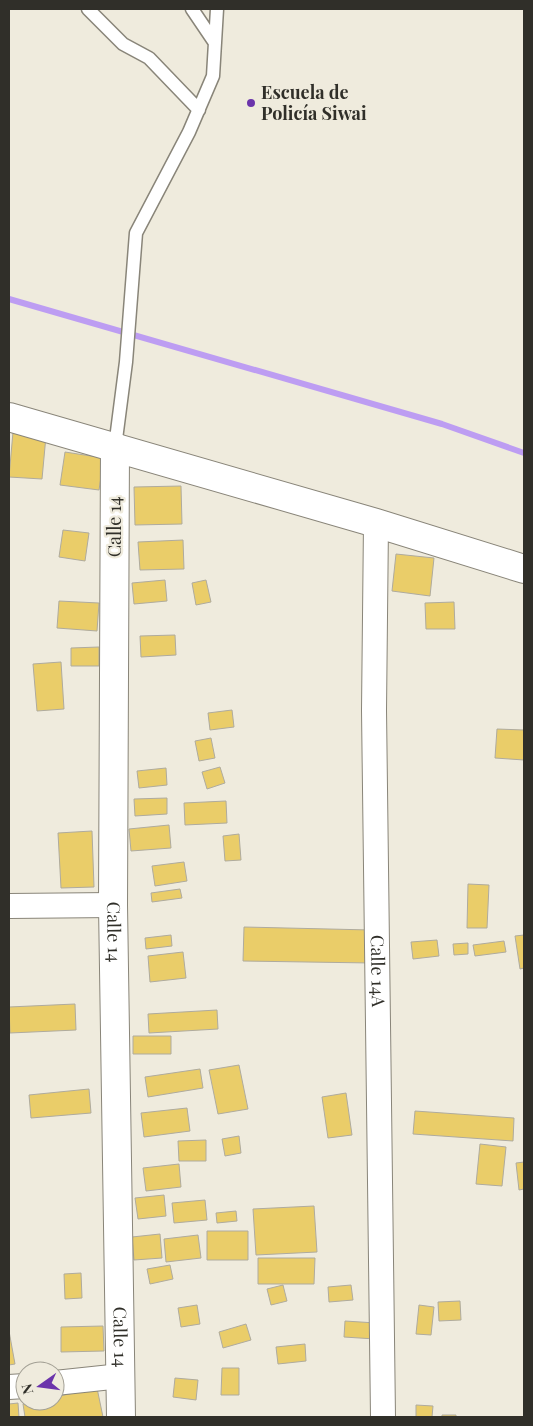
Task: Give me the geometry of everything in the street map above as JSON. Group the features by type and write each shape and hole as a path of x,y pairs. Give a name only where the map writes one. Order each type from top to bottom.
{"street":[{"path":"9,417 376,523 524,569"},
{"name":"Calle 14","path":"115,447 114,905 121,1417"},
{"name":"Calle 14A","path":"376,523 374,710 383,1417"},
{"path":"9,906 114,905"},
{"path":"65,1382 121,1376"}],"lane":[{"path":"88,9 124,44 149,58 199,110"},
{"path":"192,9 215,43"},
{"path":"115,447 126,362 136,233 189,132 213,76 217,9"}],"building":[{"path":"13,432 46,436 42,479 9,477"},
{"path":"65,452 104,458 99,490 60,485"},
{"path":"181,486 182,524 135,525 134,487"},
{"path":"63,530 89,533 85,561 59,557"},
{"path":"183,540 184,569 140,570 138,542"},
{"path":"396,554 434,558 430,596 392,591"},
{"path":"165,580 167,601 134,604 132,583"},
{"path":"206,580 211,602 196,605 192,583"},
{"path":"59,601 99,603 97,631 57,628"},
{"path":"454,602 455,629 426,629 425,603"},
{"path":"175,635 176,655 141,657 140,636"},
{"path":"99,647 99,666 71,666 71,648"},
{"path":"61,662 64,709 37,711 33,664"},
{"path":"232,710 234,727 210,730 208,713"},
{"path":"497,729 524,730 524,760 495,758"},
{"path":"211,738 215,758 199,761 195,741"},
{"path":"220,767 225,783 207,789 202,772"},
{"path":"166,768 167,785 139,788 137,771"},
{"path":"167,798 167,814 135,816 134,799"},
{"path":"226,801 227,823 185,825 184,803"},
{"path":"169,825 171,848 131,851 129,829"},
{"path":"92,831 94,887 61,888 58,833"},
{"path":"239,834 241,860 225,861 223,836"},
{"path":"184,862 187,881 155,886 152,866"},
{"path":"468,884 489,885 487,928 467,928"},
{"path":"180,889 182,898 152,902 151,893"},
{"path":"244,927 371,930 371,963 243,961"},
{"path":"171,935 172,946 146,949 145,938"},
{"path":"524,935 524,968 520,969 515,936"},
{"path":"437,940 439,956 413,959 411,942"},
{"path":"504,941 506,952 475,956 473,945"},
{"path":"468,943 468,954 454,955 453,944"},
{"path":"183,952 186,978 150,982 148,956"},
{"path":"75,1004 76,1030 10,1033 9,1007"},
{"path":"217,1010 218,1029 149,1033 148,1014"},
{"path":"133,1036 171,1036 171,1054 133,1054"},
{"path":"239,1065 248,1109 218,1114 209,1070"},
{"path":"200,1069 203,1088 148,1097 145,1077"},
{"path":"89,1089 91,1113 31,1118 29,1095"},
{"path":"346,1093 352,1135 328,1138 322,1097"},
{"path":"187,1108 190,1131 144,1137 141,1113"},
{"path":"415,1111 514,1118 513,1141 413,1134"},
{"path":"239,1136 241,1153 225,1156 222,1139"},
{"path":"206,1140 206,1161 179,1161 178,1141"},
{"path":"480,1144 506,1147 502,1186 476,1184"},
{"path":"524,1162 524,1189 519,1190 516,1163"},
{"path":"179,1164 181,1187 146,1191 143,1168"},
{"path":"164,1195 166,1216 138,1219 135,1198"},
{"path":"205,1200 207,1220 174,1223 172,1203"},
{"path":"314,1206 317,1252 256,1255 253,1209"},
{"path":"236,1211 237,1221 217,1223 216,1213"},
{"path":"207,1231 248,1231 248,1260 207,1260"},
{"path":"160,1234 162,1258 134,1260 132,1237"},
{"path":"198,1235 201,1258 166,1262 164,1239"},
{"path":"258,1258 315,1258 314,1284 258,1284"},
{"path":"170,1265 173,1279 150,1284 147,1269"},
{"path":"81,1273 82,1298 65,1299 64,1274"},
{"path":"283,1285 287,1301 271,1305 267,1289"},
{"path":"351,1285 353,1300 329,1302 328,1287"},
{"path":"460,1301 461,1320 439,1321 438,1302"},
{"path":"197,1305 200,1324 181,1327 178,1308"},
{"path":"419,1305 434,1307 431,1335 416,1334"},
{"path":"345,1321 376,1323 375,1339 344,1337"},
{"path":"246,1324 251,1340 223,1348 219,1332"},
{"path":"103,1326 104,1351 61,1352 61,1327"},
{"path":"9,1331 15,1364 9,1365"},
{"path":"305,1344 306,1361 278,1364 276,1347"},
{"path":"222,1368 239,1368 239,1395 221,1395"},
{"path":"175,1378 198,1380 196,1400 173,1397"},
{"path":"97,1388 103,1417 25,1417 24,1411 65,1411 65,1395"},
{"path":"15,1403 15,1411 19,1411 19,1417 9,1417 9,1404"},
{"path":"416,1405 433,1406 432,1417 416,1417"},
{"path":"442,1415 456,1415 456,1417 442,1417"}],"waterway":[{"path":"9,299 442,424 524,453"}],"place":[{"name":"Escuela de Policía Siwai","path":"251,103"}]}
